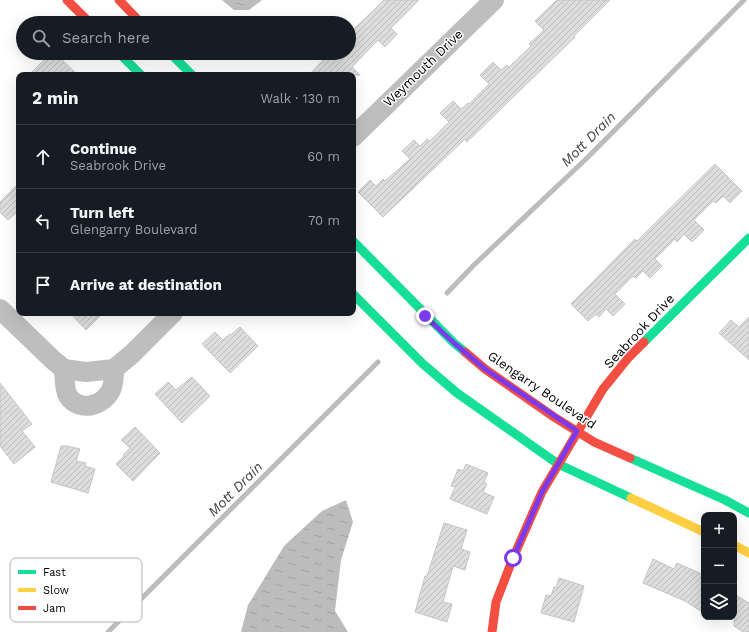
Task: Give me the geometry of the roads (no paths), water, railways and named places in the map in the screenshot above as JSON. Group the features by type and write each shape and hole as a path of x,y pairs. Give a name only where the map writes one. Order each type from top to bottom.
{"street":[{"path":"68,0 83,16"},
{"path":"119,0 134,16"},
{"name":"Weymouth Drive","path":"356,134 494,0"},
{"path":"126,60 137,72"},
{"path":"177,60 189,72"},
{"name":"Seabrook Drive","path":"492,632 496,602 513,558 542,492 603,389 629,357 749,238"},
{"name":"Glengarry Boulevard","path":"356,244 454,343 485,369 594,442 725,500 749,513"},
{"path":"356,297 404,346 451,388 558,464 701,531"},
{"path":"0,309 53,360 64,368 86,372 114,369 132,354 170,316"},
{"path":"64,368 65,385 68,396 76,404 90,407 98,404 107,397 112,388 114,369"},
{"path":"737,547 749,553"}],"water":[{"path":"222,0 262,0 249,10 234,10"},
{"path":"346,500 353,522 341,560 335,611 348,632 241,632 248,605 284,546 322,511"}],"waterway":[{"name":"Mott Drain","path":"447,293 474,265 588,157 744,0"},
{"name":"Mott Drain","path":"142,598 378,362"},
{"name":"Mott Drain","path":"108,632 118,622"}]}
